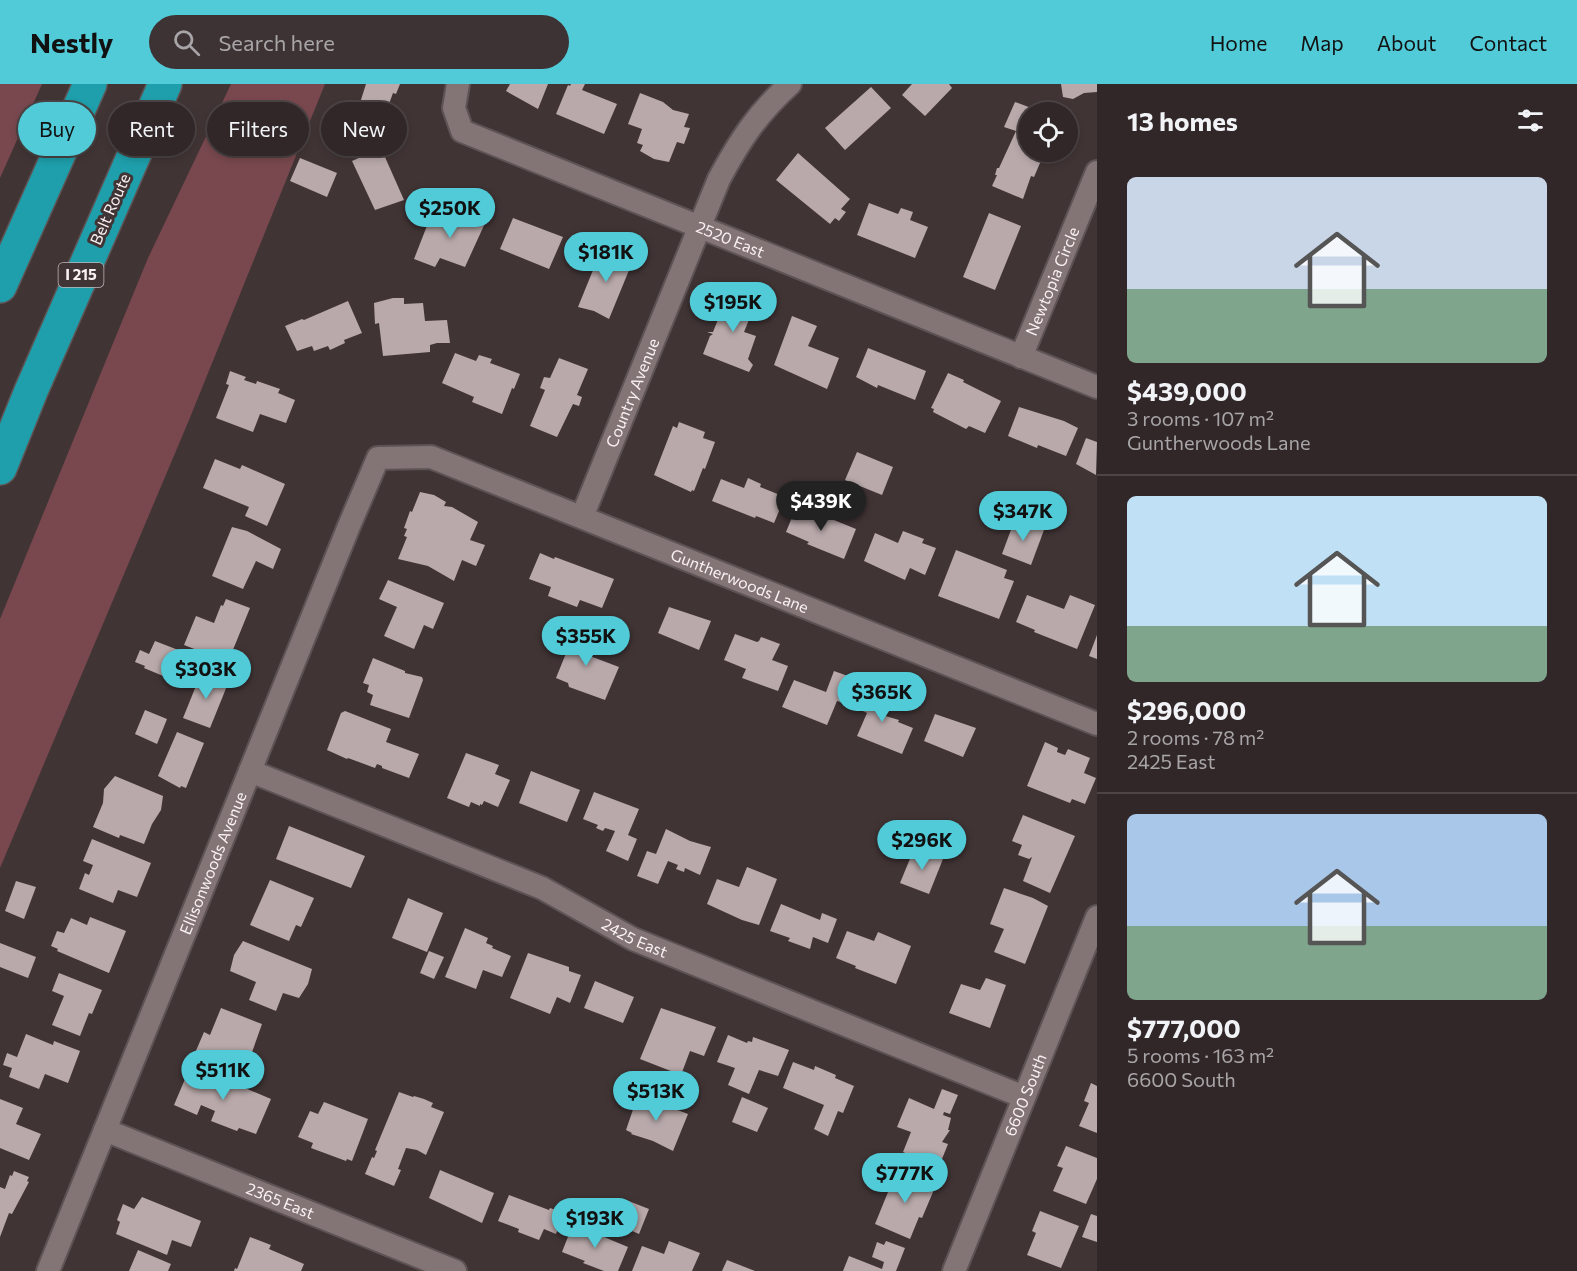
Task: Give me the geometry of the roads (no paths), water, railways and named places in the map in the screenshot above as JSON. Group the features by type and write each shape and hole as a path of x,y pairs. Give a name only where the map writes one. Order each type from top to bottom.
{"highway":[{"path":"0,286 90,84"},
{"name":"Belt Route","path":"0,468 31,391 165,84"}],"street":[{"name":"2520 East","path":"458,84 454,108 462,131 1097,387"},
{"name":"Country Avenue","path":"582,517 719,179 740,139 767,105 790,84"},
{"name":"Newtopia Circle","path":"1021,357 1097,172"},
{"name":"Guntherwoods Lane","path":"378,458 431,457 1097,724"},
{"name":"Ellisonwoods Avenue","path":"48,1271 378,458"},
{"name":"2425 East","path":"250,771 542,888 633,939 1024,1097"},
{"name":"6600 South","path":"954,1271 1097,917"},
{"name":"2365 East","path":"105,1130 455,1271"}]}
